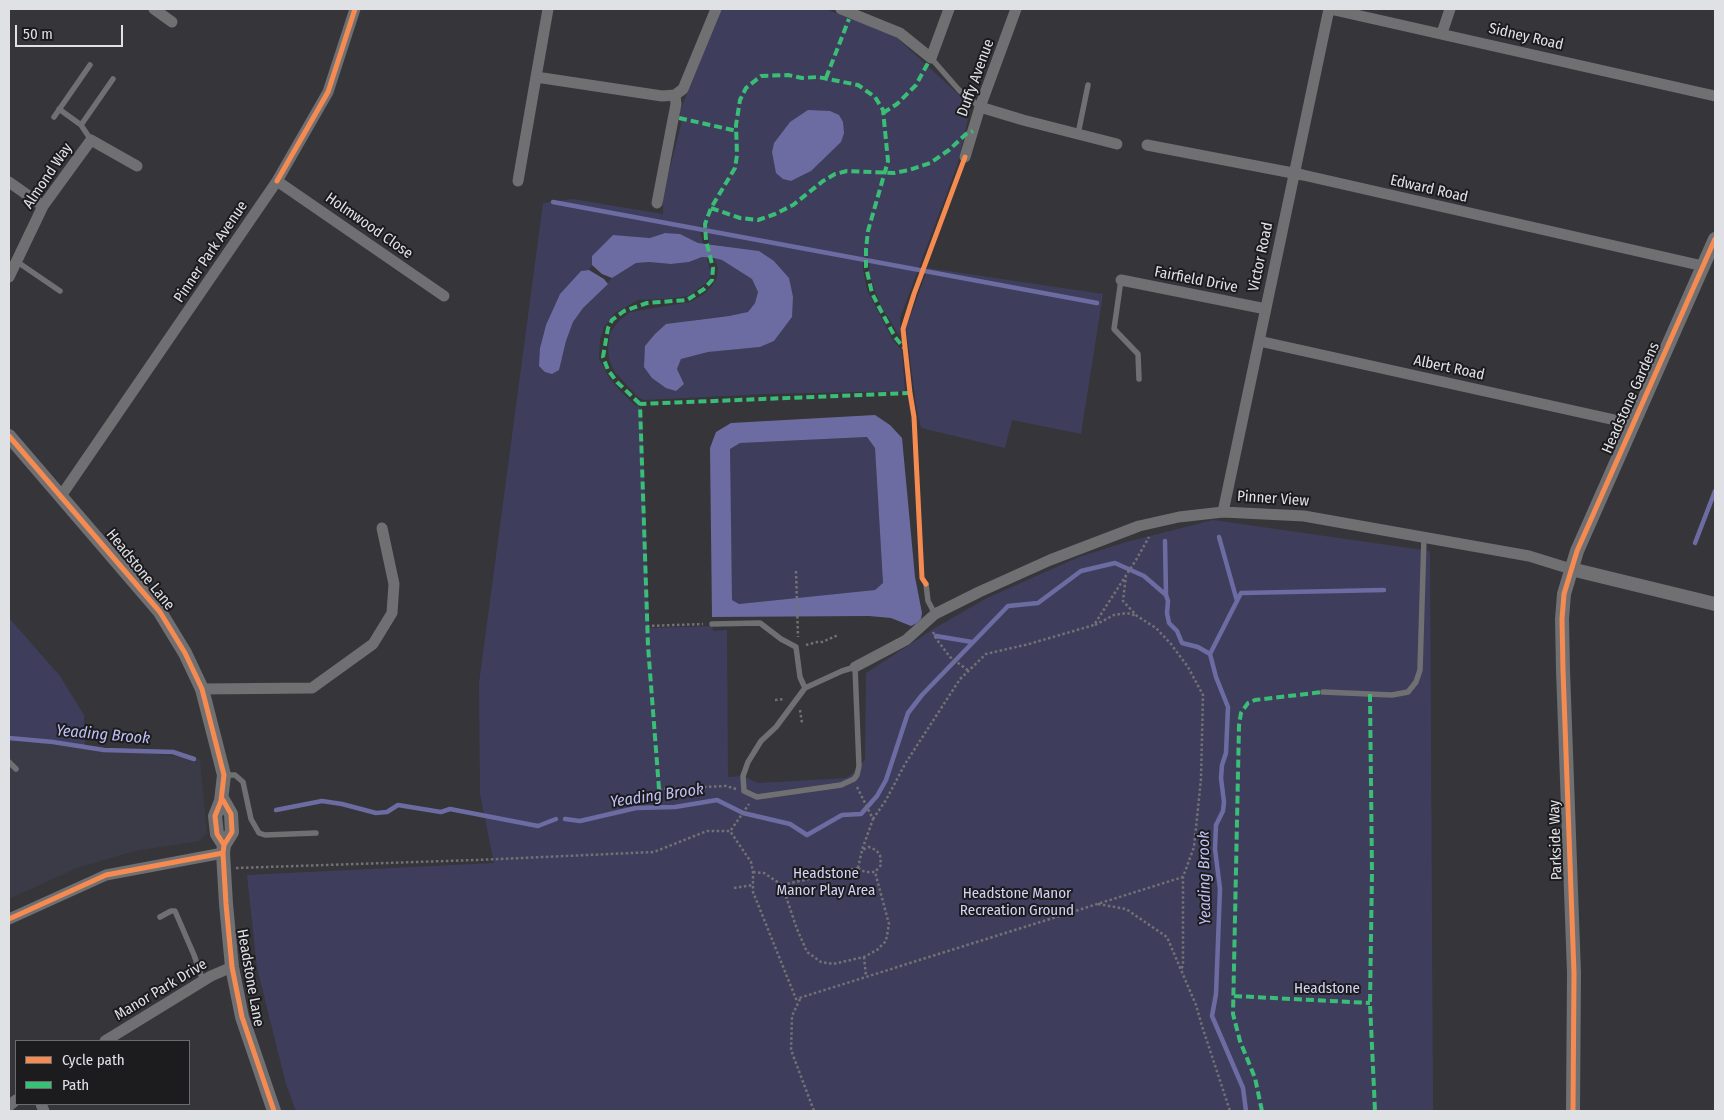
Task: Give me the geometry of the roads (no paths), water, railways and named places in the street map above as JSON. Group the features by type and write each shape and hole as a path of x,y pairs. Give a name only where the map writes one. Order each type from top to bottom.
{"street":[{"path":"154,9 172,22"},
{"name":"Pinner Park Avenue","path":"61,496 277,181 328,92 355,9"},
{"path":"518,182 548,9"},
{"path":"536,77 662,96 680,93 716,9"},
{"path":"841,9 900,33 931,58 950,9"},
{"name":"Duffy Avenue","path":"965,157 980,107 1016,9"},
{"name":"Sidney Road","path":"1330,9 1715,96"},
{"name":"Victor Road","path":"1223,512 1330,9"},
{"path":"1442,33 1450,9"},
{"path":"657,203 676,104 674,95"},
{"path":"980,107 1116,144"},
{"name":"Almond Way","path":"9,278 43,206 91,140 137,166"},
{"name":"Edward Road","path":"1147,145 1312,177 1703,266"},
{"name":"Holmwood Close","path":"277,181 444,296"},
{"path":"9,182 43,206"},
{"name":"Headstone Gardens","path":"1571,569 1577,551 1715,239"},
{"name":"Fairfield Drive","path":"1121,280 1266,309"},
{"name":"Albert Road","path":"1259,341 1633,424"},
{"name":"Headstone Lane","path":"9,436 160,612 185,653 202,689 224,775 222,801 231,814 232,832 224,849 224,868 232,967 242,1017 274,1111"},
{"name":"Pinner View","path":"856,667 906,640 931,617 979,592 1050,560 1139,526 1179,517 1223,512 1304,516 1529,556 1571,569 1715,604"},
{"path":"202,689 312,688 373,644 392,613 394,584 382,528"},
{"name":"Parkside Way","path":"1571,569 1564,594 1562,619 1574,973 1573,1111"},
{"path":"9,919 106,875 224,849"},
{"name":"Manor Park Drive","path":"107,1040 203,981 232,967"}],"lane":[{"path":"931,58 959,90 980,107"},
{"path":"54,117 90,64"},
{"path":"81,125 113,79"},
{"path":"1078,134 1088,84"},
{"path":"59,109 81,125 91,140"},
{"path":"16,261 60,291"},
{"path":"1121,280 1114,329 1138,354 1138,379"},
{"path":"1323,692 1392,695 1408,692 1416,682 1420,670 1424,537"},
{"path":"926,584 931,617"},
{"path":"712,624 760,622 781,639 796,647 800,677 806,688"},
{"path":"856,667 858,766 857,775 854,779 841,785 757,797 744,791 743,776 748,762 761,741 776,727 806,688 842,671 856,667"},
{"path":"9,762 16,769"},
{"path":"224,775 240,777 243,782 251,819 259,833 264,835 316,833"},
{"path":"160,917 171,911 175,912 203,981"}],"waterway":[{"path":"553,202 1097,303"},
{"path":"1695,543 1715,491"},
{"path":"1219,537 1237,601"},
{"path":"1165,541 1166,595"},
{"name":"Yeading Brook","path":"565,819 580,821 636,808 675,807 717,800 743,813 790,824 807,835 842,815 861,814 877,796 886,780 908,713 922,695 1008,606 1038,603 1081,571 1115,563 1144,576 1166,595 1169,623 1177,631 1182,643 1198,647 1210,654 1216,677 1228,707 1226,753 1222,765 1221,778 1224,802 1223,811 1216,825 1215,849 1220,889 1216,994 1212,1016 1243,1088 1246,1111"},
{"path":"1210,654 1241,593 1384,590"},
{"name":"Yeading Brook","path":"936,636 972,642"},
{"name":"Yeading Brook","path":"9,738 53,742 104,750 173,752 194,759"},
{"name":"Yeading Brook","path":"276,810 322,801 376,813 387,812 398,805 441,812 450,809 538,826 556,819"}],"park label":[{"name":"Headstone Manor Play Area","path":"826,882"},
{"name":"Headstone Manor Recreation Ground","path":"1017,902"},
{"name":"Headstone","path":"1327,989"}]}
